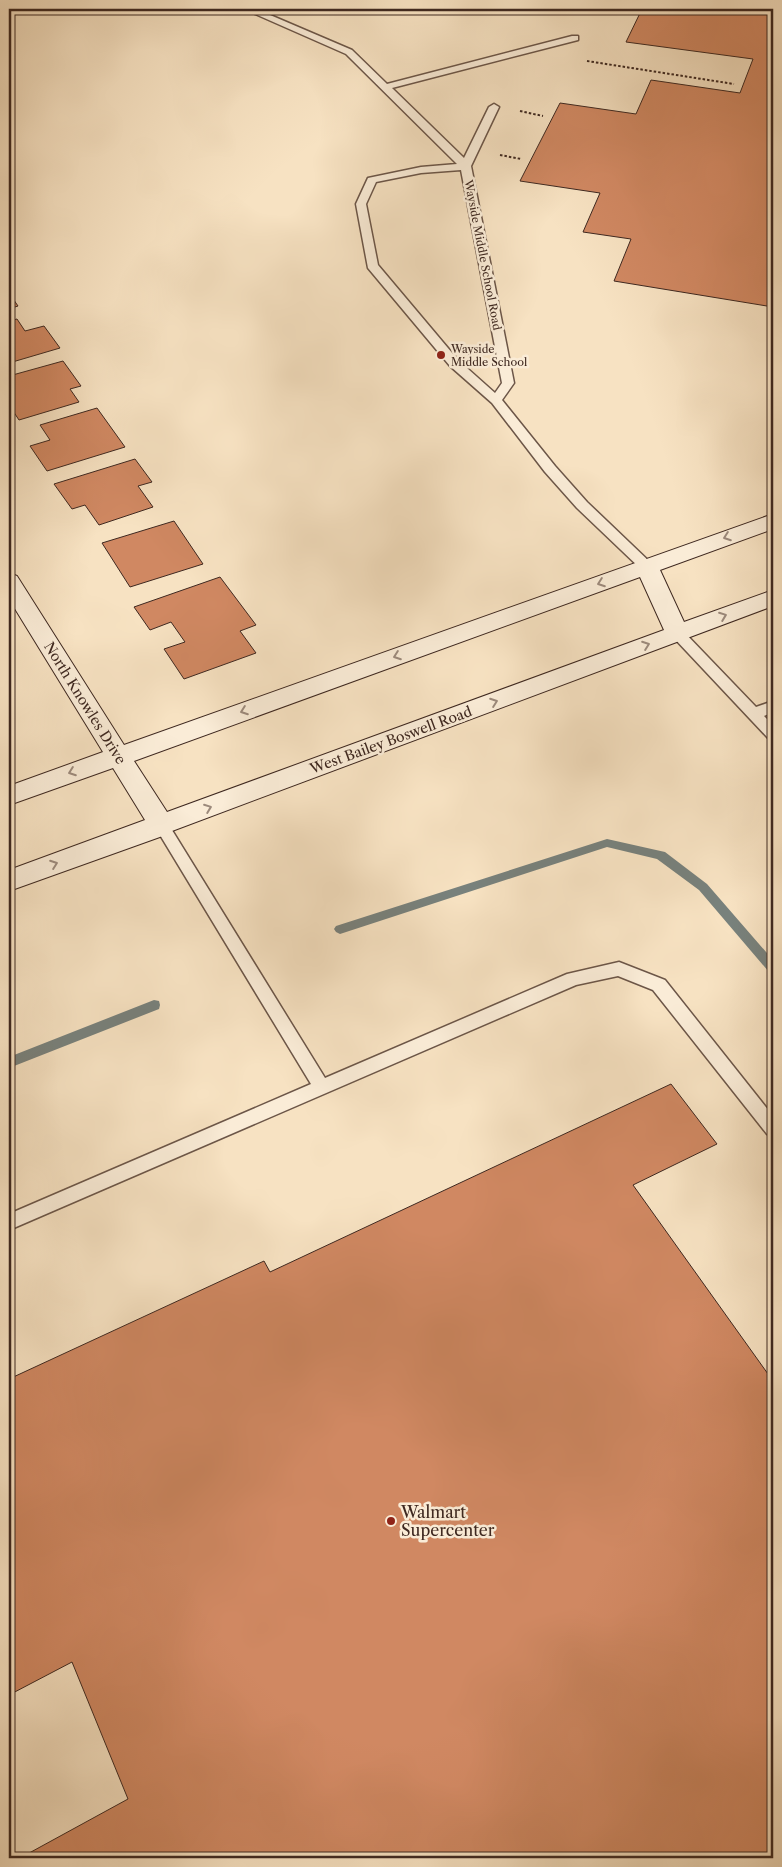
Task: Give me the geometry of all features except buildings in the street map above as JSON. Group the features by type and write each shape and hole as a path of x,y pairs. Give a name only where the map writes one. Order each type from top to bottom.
{"main road":[{"path":"9,796 773,521"},
{"path":"647,567 678,634"},
{"name":"North Knowles Drive","path":"9,581 162,826"},
{"name":"West Bailey Boswell Road","path":"9,881 162,826 773,598"}],"lane":[{"path":"249,9 349,52 466,166"},
{"path":"386,87 575,38"},
{"path":"466,166 494,107"},
{"path":"466,166 420,170 372,180 361,204 372,266 454,363 496,400 550,469 582,504 647,567"},
{"name":"Wayside Middle School Road","path":"466,166 508,383 496,400"},
{"path":"678,634 773,734"},
{"path":"754,714 773,706"},
{"path":"162,826 321,1086"},
{"path":"9,1222 321,1086 574,979 619,969 659,985 773,1129"}],"path":[{"path":"578,60 734,84"}],"waterway":[{"path":"340,929 607,843 661,855 703,887 773,968"},
{"path":"9,1063 154,1005"}],"place":[{"name":"Wayside Middle School","path":"441,355"},
{"name":"Walmart Supercenter","path":"391,1521"}]}
